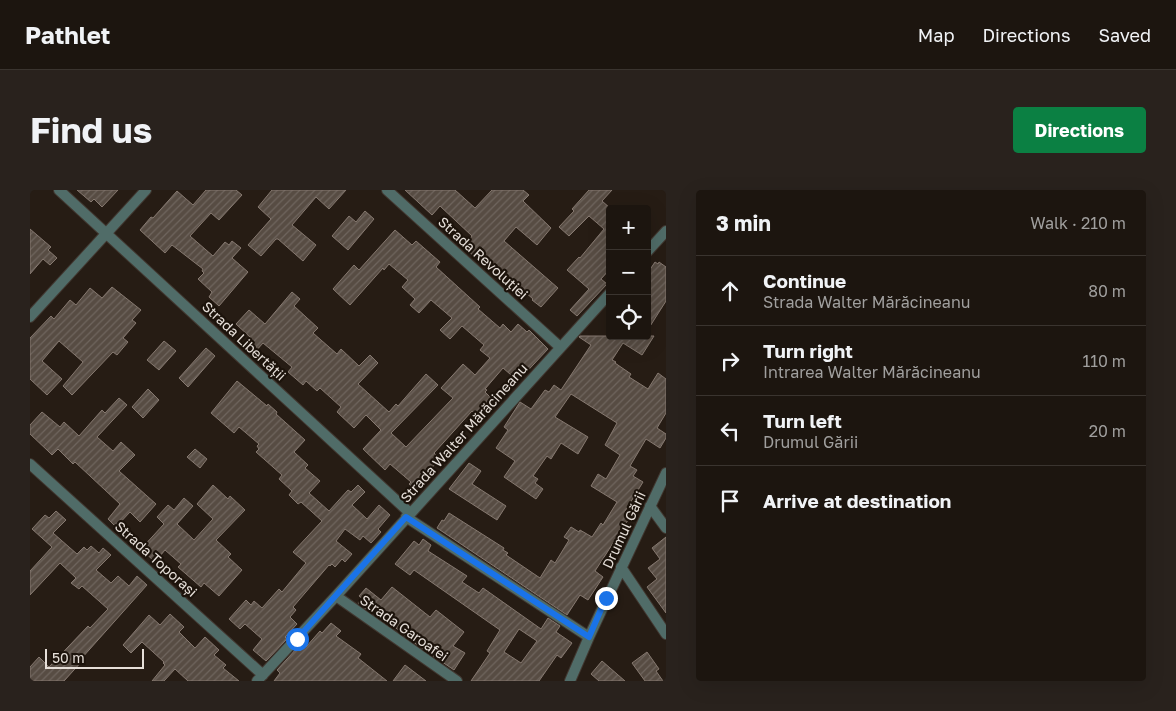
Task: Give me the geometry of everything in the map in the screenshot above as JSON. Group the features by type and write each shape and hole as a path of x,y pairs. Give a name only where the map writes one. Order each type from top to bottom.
{"street":[{"name":"Strada Libertății","path":"59,190 408,515 589,637"},
{"path":"30,317 146,190"},
{"name":"Strada Revoluției","path":"387,190 560,347"},
{"path":"649,250 666,231"},
{"name":"Strada Walter Mărăcineanu","path":"259,679 607,295"},
{"name":"Strada Toporași","path":"30,464 259,679"},
{"name":"Drumul Gării","path":"570,681 666,473"},
{"path":"650,506 666,528"},
{"path":"621,567 666,634"},
{"name":"Strada Garoafei","path":"336,596 457,681"}],"building":[{"path":"77,190 118,190 102,207 94,199 91,202"},
{"path":"206,190 236,190 242,195 219,220 211,213 190,236 213,256 225,242 229,245 232,241 241,248 232,258 248,272 219,306 209,297 212,292 198,279 204,273 203,269 172,245 165,253 140,230 177,191 193,205"},
{"path":"272,190 346,190 329,209 316,197 292,225 316,245 303,261 278,239 261,256 248,245 271,219 258,207"},
{"path":"405,190 455,190 475,208 492,190 523,190 529,195 523,201 551,228 537,245 516,227 504,241 558,288 541,307 489,260 485,265 463,247 472,236 440,206 432,215"},
{"path":"589,190 612,190 602,201 607,205 606,273 601,279 606,285 577,316 570,310 589,289 567,270 580,258 604,229 589,216 569,236 559,227 574,211 572,209"},
{"path":"365,211 374,219 348,250 332,236 349,216 356,222"},
{"path":"30,229 51,247 48,250 57,258 50,265 43,259 30,274"},
{"path":"395,230 412,245 416,241 440,262 436,267 500,328 503,324 511,332 518,324 527,332 529,330 548,349 518,381 503,368 485,389 487,390 485,392 491,398 476,414 472,411 434,453 436,455 434,457 438,461 425,475 428,478 416,491 409,484 411,482 390,464 385,470 363,449 381,430 366,415 354,428 337,412 341,407 320,388 317,391 306,381 303,385 288,372 292,367 263,343 255,352 245,344 251,338 236,324 249,310 265,324 292,292 300,299 294,306 318,328 313,333 337,354 341,349 359,366 370,355 378,363 358,384 389,412 396,404 398,406 426,374 438,385 391,433 406,447 453,398 441,388 463,364 475,375 490,358 480,350 484,345 462,326 450,339 440,330 452,318 431,300 419,313 410,305 415,299 402,287 408,280 389,264 384,270 383,268 350,305 333,289 354,265 359,270"},
{"path":"655,262 658,264 659,262 666,267 666,301 651,325 651,295 651,268"},
{"path":"112,287 141,310 132,320 136,323 123,338 128,342 117,355 113,352 72,395 63,386 83,362 59,341 42,361 62,379 47,395 30,379 30,338 51,316 54,319 70,300 76,305 90,288 102,298"},
{"path":"606,336 606,340 651,340 651,336 654,336 642,355 623,343 612,360 631,374 629,377 648,389 658,373 666,379 666,413 657,428 666,434 666,438 660,448 646,439 630,466 637,470 633,476 643,482 624,513 630,517 595,571 603,577 588,600 580,595 567,615 437,528 449,513 504,548 503,550 508,553 506,555 540,578 551,560 555,563 569,540 564,537 571,527 592,537 601,523 603,525 617,502 591,486 598,474 606,479 620,455 605,445 617,423 571,394 555,417 588,437 578,454 561,443 551,459 547,456 533,476 538,479 535,483 543,489 536,499 504,477 515,461 496,448 508,430 504,427 520,402 531,409 545,390 549,392 554,385 561,390 591,345 579,337"},
{"path":"164,341 176,351 159,370 147,360"},
{"path":"206,348 215,356 188,387 179,378"},
{"path":"237,381 267,406 268,404 277,412 276,414 305,440 294,452 308,465 305,468 320,481 309,493 329,511 348,490 351,492 358,485 365,492 352,505 367,519 379,505 390,515 378,529 381,532 371,543 363,536 360,540 345,529 336,541 352,554 345,562 342,559 335,567 332,564 329,565 293,607 296,610 290,617 297,624 285,637 287,639 266,661 253,650 262,639 245,624 240,629 229,619 246,600 251,605 254,601 262,608 279,589 282,592 306,563 293,552 322,521 301,502 298,504 289,495 292,491 279,479 282,475 256,452 259,449 257,446 259,444 239,427 234,433 211,413"},
{"path":"148,389 159,400 143,418 132,407"},
{"path":"119,398 127,405 97,437 113,451 121,442 135,455 119,471 156,504 140,522 130,512 116,527 108,519 120,504 75,462 73,464 58,449 52,455 30,434 30,425 42,412 60,427 64,422 79,436 102,410 105,413"},
{"path":"195,449 207,459 200,468 187,457"},
{"path":"469,463 481,471 472,484 506,506 497,520 449,489"},
{"path":"213,485 228,499 230,496 245,510 216,540 231,554 228,557 242,570 219,596 204,583 201,587 178,567 181,564 165,550 155,562 141,549 164,524 157,517 168,505 174,510 184,498 193,506 177,524 194,540 213,519 197,504"},
{"path":"56,511 66,520 53,533 77,554 84,547 87,550 91,546 99,553 103,548 111,555 96,570 111,583 118,576 129,586 137,576 147,585 81,659 83,660 64,681 30,681 30,667 39,657 49,667 88,626 90,628 108,609 82,586 79,589 71,583 76,578 60,563 30,595 30,571 52,547 32,529 45,515 49,518"},
{"path":"666,537 666,613 647,587 657,579 648,568 660,559 652,548"},
{"path":"423,539 431,545 428,551 467,576 462,582 479,593 483,588 541,629 548,618 560,626 556,632 572,643 561,658 557,655 539,681 471,681 490,653 487,651 500,630 414,570 410,575 395,564 414,541 419,545","holes":["519,629 537,641 521,663 504,652"]},
{"path":"392,587 430,617 436,610 464,632 453,646 465,653 454,670 416,644 372,609 370,612 358,603 362,598 359,596 366,588 381,600"},
{"path":"170,614 184,627 179,632 195,648 205,637 219,650 214,655 226,665 223,668 239,681 188,681 175,669 164,681 152,681 165,665 164,662 142,642 131,653 123,645 149,615 160,625"},
{"path":"331,623 341,631 336,636 361,654 358,658 387,681 274,681 280,673 277,670 297,648 300,651 304,645 306,647 320,631 322,633"},
{"path":"647,652 659,669 656,671 663,681 645,681 632,663"},
{"path":"602,661 625,681 599,681 591,674"},
{"path":"405,665 426,681 393,681"}],"route":[{"path":"297,639 406,517 589,637 606,598"}]}
